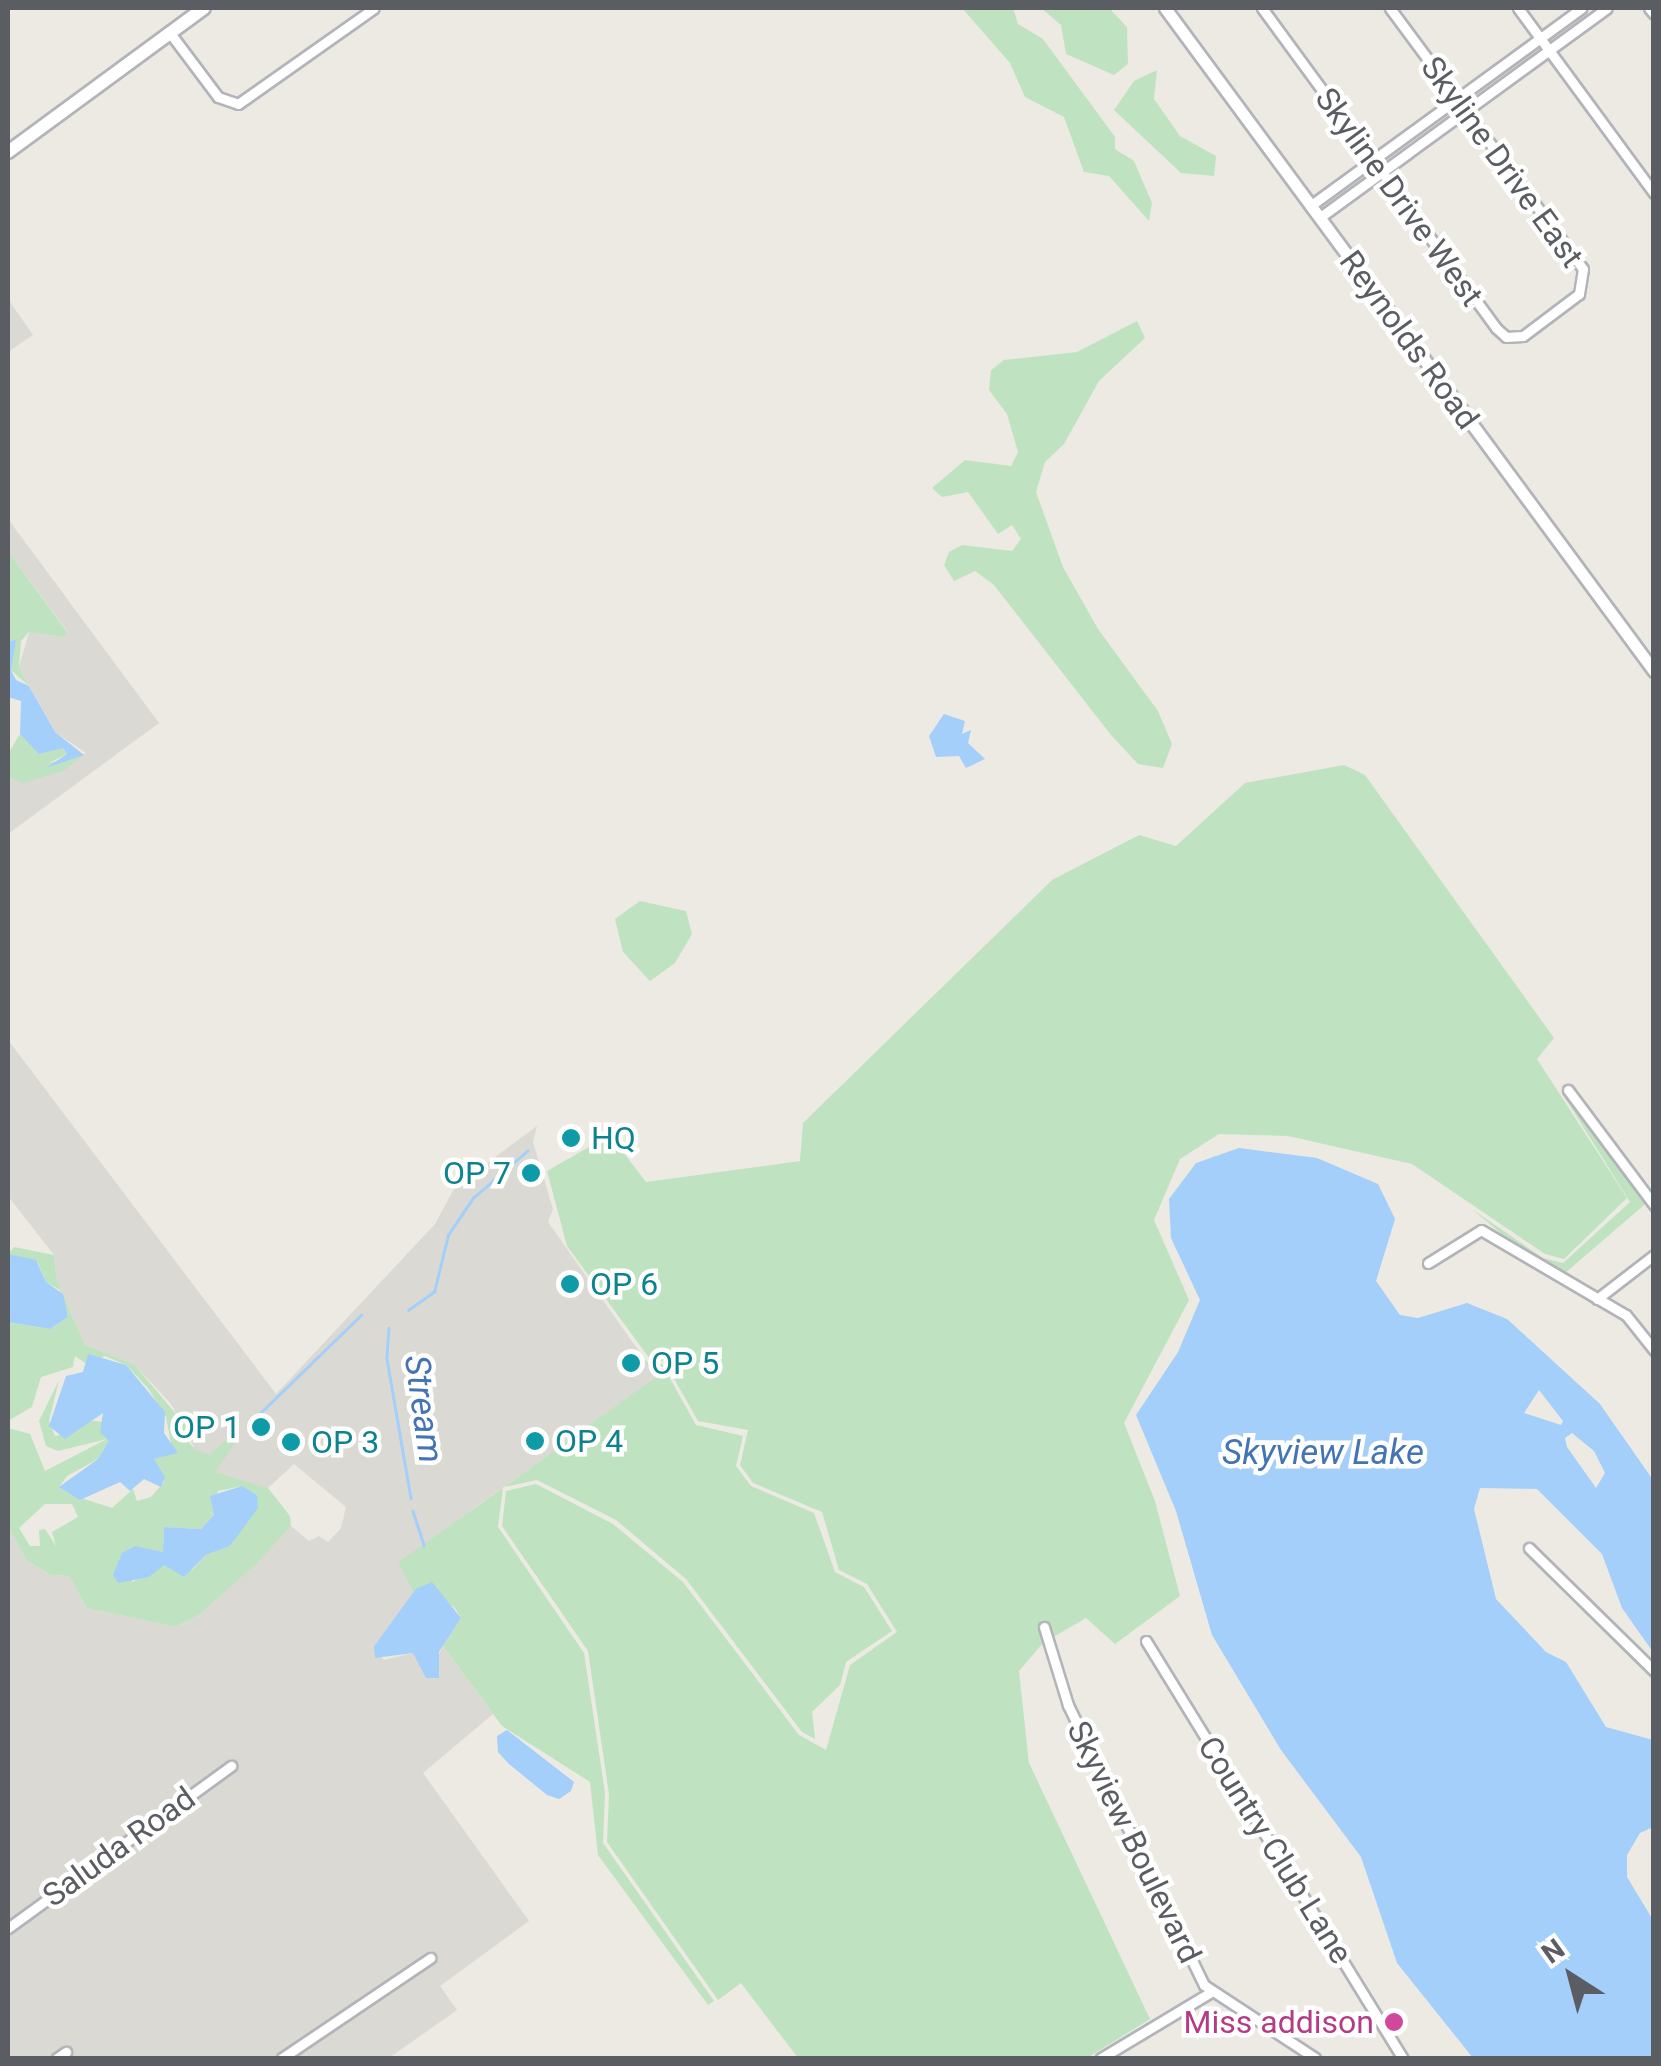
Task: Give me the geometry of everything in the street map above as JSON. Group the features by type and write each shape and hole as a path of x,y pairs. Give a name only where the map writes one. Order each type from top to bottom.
{"main road":[{"path":"8,152 204,8"}],"street":[{"path":"170,33 218,96 238,104 374,8"},
{"name":"Reynolds Road","path":"1165,8 1654,672"},
{"name":"Skyline Drive West","path":"1262,8 1501,334 1523,336 1555,312"},
{"name":"Skyline Drive East","path":"1390,8 1584,269 1583,290 1555,312"},
{"path":"1518,8 1654,193"},
{"path":"1310,206 1582,8"},
{"path":"1319,218 1607,8"},
{"path":"1649,8 1654,14"},
{"path":"1568,1090 1654,1205"},
{"path":"1428,1263 1481,1230 1626,1316 1654,1350"},
{"path":"1597,1299 1654,1255"},
{"path":"1529,1548 1654,1671"},
{"name":"Skyview Boulevard","path":"1044,1627 1068,1705 1210,1993 1315,2058"},
{"name":"Country Club Lane","path":"1146,1641 1403,2058"},
{"name":"Saluda Road","path":"8,1928 231,1766"},
{"path":"282,2058 430,1958"},
{"path":"1101,2058 1210,1993"}],"shaded area":[{"path":"8,299 33,335 8,352"},
{"path":"8,519 159,723 8,834 8,777 23,782 86,753 55,732 19,667 29,632 63,637 67,631 8,551"},
{"path":"8,1040 276,1394 435,1224 455,1187 537,1126 533,1142 553,1209 548,1222 657,1377 399,1562 414,1593 374,1646 384,1660 413,1653 440,1674 435,1663 443,1646 493,1714 423,1773 529,1921 440,1986 457,2010 389,2058 291,2058 436,1960 431,1951 272,2058 66,2058 72,2054 66,2046 48,2058 8,2058 8,1934 238,1767 231,1759 8,1921 8,1526 26,1560 51,1575 69,1576 87,1608 175,1627 197,1616 291,1526 309,1541 319,1536 328,1542 341,1528 346,1507 294,1464 268,1488 224,1479 215,1471 229,1437 210,1456 195,1449 171,1404 134,1364 85,1345 57,1281 54,1255 8,1196"}],"green space":[{"path":"962,8 1013,8 1018,24 1043,39 1115,137 1115,149 1134,161 1152,203 1149,221 1109,176 1084,172 1064,117 1025,97 1010,63"},
{"path":"1041,8 1109,8 1127,27 1128,64 1114,75 1066,54 1061,25"},
{"path":"1157,70 1154,99 1180,136 1216,156 1214,176 1181,173 1114,110 1134,81"},
{"path":"1137,321 1145,338 1099,381 1064,444 1045,462 1036,492 1063,567 1098,629 1158,711 1172,744 1163,768 1138,764 1111,735 994,585 975,571 954,581 944,565 949,552 962,545 1012,551 1021,539 1012,525 998,534 968,492 942,497 932,488 965,460 1011,466 1018,452 1007,414 989,390 991,370 1004,360 1077,352"},
{"path":"8,551 67,632 63,637 29,632 21,641 19,667 29,686 11,670 15,640 8,641"},
{"path":"20,734 33,745 62,747 67,754 49,763 84,755 65,770 23,783 8,777 8,754"},
{"path":"1344,765 1365,775 1554,1038 1537,1059 1627,1198 1564,1259 1545,1254 1412,1164 1288,1136 1219,1134 1180,1159 1154,1220 1189,1300 1124,1423 1155,1501 1180,1596 1115,1644 1086,1618 1043,1643 1019,1671 1029,1763 1150,2019 1087,2058 798,2058 741,1983 718,2000 607,1842 609,1794 588,1651 502,1526 506,1491 536,1484 613,1524 683,1582 799,1735 826,1750 850,1665 897,1632 867,1584 839,1570 822,1512 753,1483 740,1465 748,1430 698,1421 664,1361 650,1359 567,1246 547,1171 610,1135 646,1182 800,1161 803,1123 1052,880 1139,835 1176,846 1245,783"},
{"path":"640,901 686,911 692,934 675,963 650,981 623,952 615,919"},
{"path":"1562,1093 1651,1199 1557,1280 1473,1210 1543,1258 1563,1263 1630,1202"},
{"path":"14,1247 54,1255 57,1281 85,1345 134,1364 186,1426 183,1436 195,1449 210,1455 229,1436 236,1442 215,1472 268,1488 290,1516 291,1526 256,1564 197,1616 175,1627 87,1608 69,1576 51,1575 26,1560 8,1526 8,1428 30,1434 45,1471 107,1439 58,1451 46,1446 39,1421 59,1380 49,1421 55,1436 77,1431 86,1420 105,1422 110,1440 98,1459 67,1476 60,1486 72,1495 112,1508 133,1489 137,1501 151,1497 164,1482 154,1459 171,1443 166,1417 148,1388 126,1365 105,1356 88,1365 75,1356 73,1367 41,1377 32,1407 8,1421 8,1322 50,1329 68,1317 60,1290 46,1282 38,1263 8,1254","holes":["242,1486 257,1495 257,1503 230,1546 206,1555 192,1570 164,1565 132,1582 140,1548 163,1552 164,1527 201,1529 214,1515 218,1491","45,1504 72,1504 78,1517 52,1532 56,1546 45,1529 39,1530 40,1546 30,1546 19,1528"]},
{"path":"629,1338 647,1362 662,1364 696,1425 743,1436 736,1466 751,1486 814,1513 835,1572 864,1587 892,1631 846,1662 840,1685 812,1712 815,1739 802,1732 686,1579 616,1520 537,1480 504,1487 656,1377"},
{"path":"503,1488 498,1527 584,1653 605,1793 603,1843 714,2001 708,2005 598,1855 590,1782 502,1726 443,1646 461,1618 455,1608 438,1596 414,1593 398,1562"}],"water":[{"path":"16,640 11,670 16,680 29,686 55,732 84,755 46,768 67,754 63,748 39,754 20,734 21,701 8,697 8,641"},
{"path":"944,714 965,721 962,734 971,730 968,743 985,759 966,768 959,756 936,757 929,736"},
{"name":"Skyview Lake","path":"1239,1148 1317,1158 1378,1184 1395,1219 1376,1281 1400,1315 1418,1318 1467,1303 1507,1319 1600,1404 1653,1480 1653,1652 1622,1608 1602,1554 1537,1489 1480,1488 1474,1509 1496,1599 1546,1652 1566,1662 1606,1727 1653,1740 1653,1827 1640,1833 1627,1855 1627,1877 1653,1920 1653,2058 1473,2058 1397,1963 1361,1857 1281,1750 1212,1635 1176,1511 1136,1415 1178,1352 1200,1300 1171,1238 1169,1199 1196,1163","holes":["1539,1390 1563,1421 1561,1425 1524,1413","1572,1433 1594,1451 1605,1473 1596,1488 1567,1447 1565,1438"]},
{"path":"8,1254 36,1260 46,1282 63,1294 68,1317 50,1329 8,1322"},
{"path":"88,1354 126,1365 165,1412 164,1433 178,1453 154,1459 165,1477 161,1487 144,1479 130,1491 120,1482 80,1500 59,1487 98,1459 109,1441 100,1432 103,1413 65,1439 49,1426 66,1376 83,1372"},
{"path":"242,1486 257,1495 258,1508 230,1546 206,1555 184,1577 164,1565 149,1577 118,1583 113,1575 122,1553 135,1546 163,1552 164,1527 201,1529 214,1515 210,1496"},
{"path":"432,1582 461,1618 439,1652 439,1678 426,1678 413,1653 375,1658 374,1646 416,1589"},
{"path":"507,1730 574,1782 571,1791 559,1799 547,1795 509,1764 498,1752 497,1736"}],"waterway":[{"name":"Stream","path":"408,1310 434,1292 448,1235 473,1198 527,1151"},
{"name":"Stream","path":"250,1423 361,1315"},
{"name":"Stream","path":"389,1328 387,1359 411,1498"},
{"name":"Stream","path":"413,1511 424,1545"}],"place":[{"name":"HQ","path":"571,1138"},
{"name":"OP 7","path":"531,1173"},
{"name":"OP 6","path":"570,1284"},
{"name":"OP 5","path":"631,1363"},
{"name":"OP 1","path":"261,1427"},
{"name":"OP 4","path":"535,1441"},
{"name":"OP 3","path":"291,1442"},
{"name":"Miss addison","path":"1394,2022"}]}
